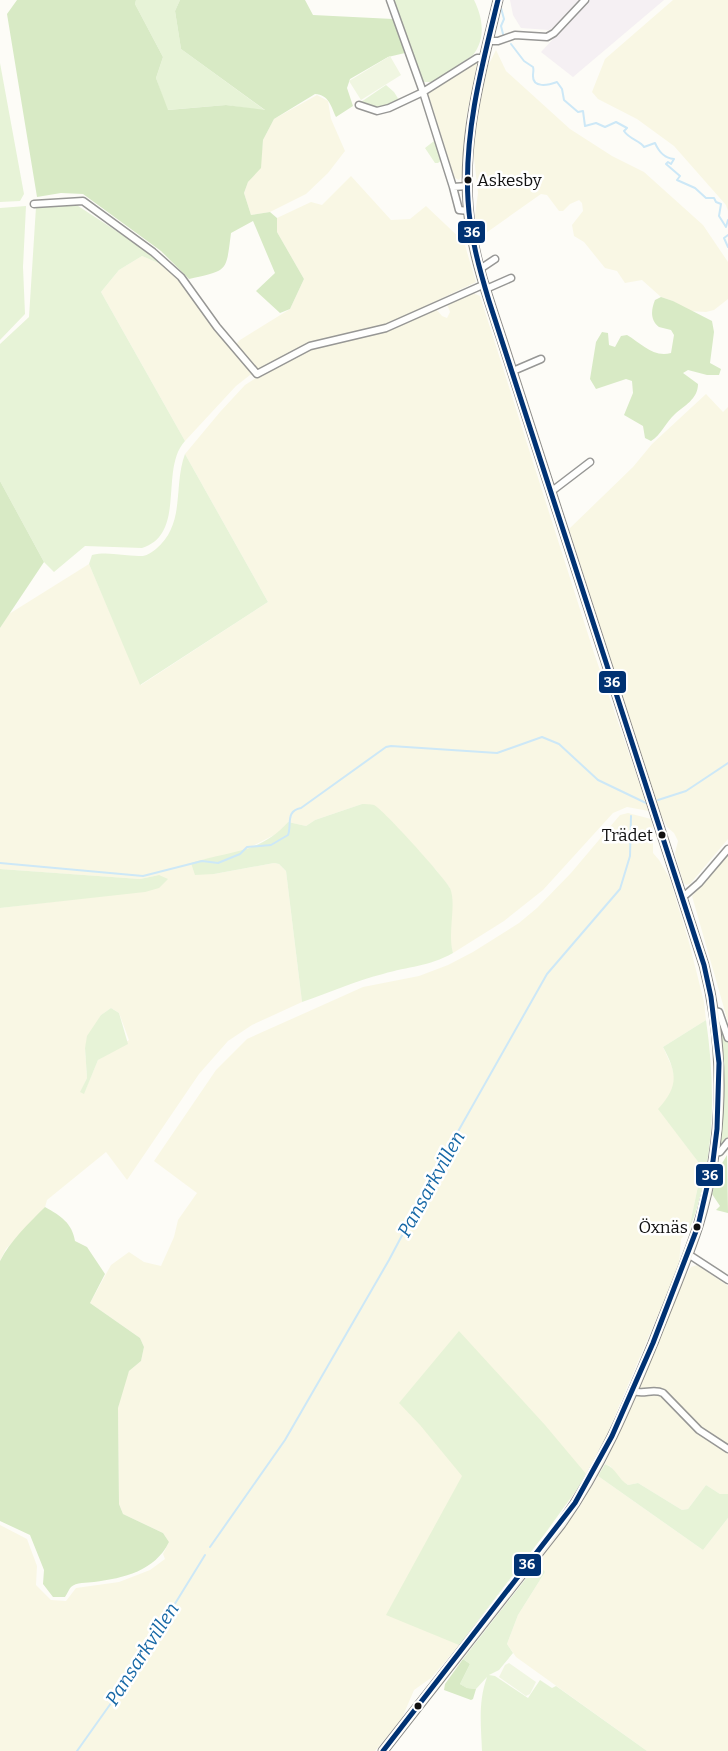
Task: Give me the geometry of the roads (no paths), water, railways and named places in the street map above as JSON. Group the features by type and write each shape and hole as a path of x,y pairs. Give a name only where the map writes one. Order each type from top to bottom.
{"street":[{"path":"390,0 423,92 459,210 469,211"},
{"path":"383,1751 575,1504 607,1451 688,1254 700,1216 714,1153 720,1089 714,1011 704,965 480,269 473,239 468,186 471,120 498,0"},
{"path":"488,40 498,42 515,35 547,37 554,33 585,0"},
{"path":"359,105 377,111 423,92 477,58 484,58"},
{"path":"453,187 468,186"},
{"path":"34,204 83,201 153,252 181,277 217,327 257,374 310,346 392,325 511,278"},
{"path":"480,269 495,259"},
{"path":"513,371 541,359"},
{"path":"552,491 590,462"},
{"path":"683,897 699,883 728,849"},
{"path":"714,1011 718,1012 728,1038"},
{"path":"714,1153 720,1152 728,1142"},
{"path":"688,1254 728,1280"},
{"path":"633,1391 645,1394 658,1391 663,1393 699,1430 728,1449"}],"waterway":[{"path":"501,8 504,19 501,26 503,34"},
{"path":"511,44 524,61 533,67 533,79 535,82 542,85 557,82 562,89 564,100 578,112 583,111 585,126 596,123 605,127 616,122 627,128 624,131 626,134 644,147 655,143 662,154 674,159 671,164 668,162 666,164 680,176 677,180 695,188 706,198 714,198 716,202 721,204 719,216 726,227 728,220"},
{"path":"728,235 724,238 728,247"},
{"path":"0,863 143,876 202,861 218,863 240,854 247,847 271,845 288,835 293,812 386,747 391,746 497,753 542,737 559,744 598,780 646,803"},
{"path":"658,800 686,791 728,763"},
{"name":"Pansarkvillen","path":"210,1547 285,1440 389,1260 443,1158 547,974 620,889 630,856 631,816"},
{"name":"Pansarkvillen","path":"77,1751 131,1675 205,1555"}],"place":[{"name":"Askesby","path":"468,180"},
{"name":"Trädet","path":"662,835"},
{"name":"Öxnäs","path":"697,1227"}]}
